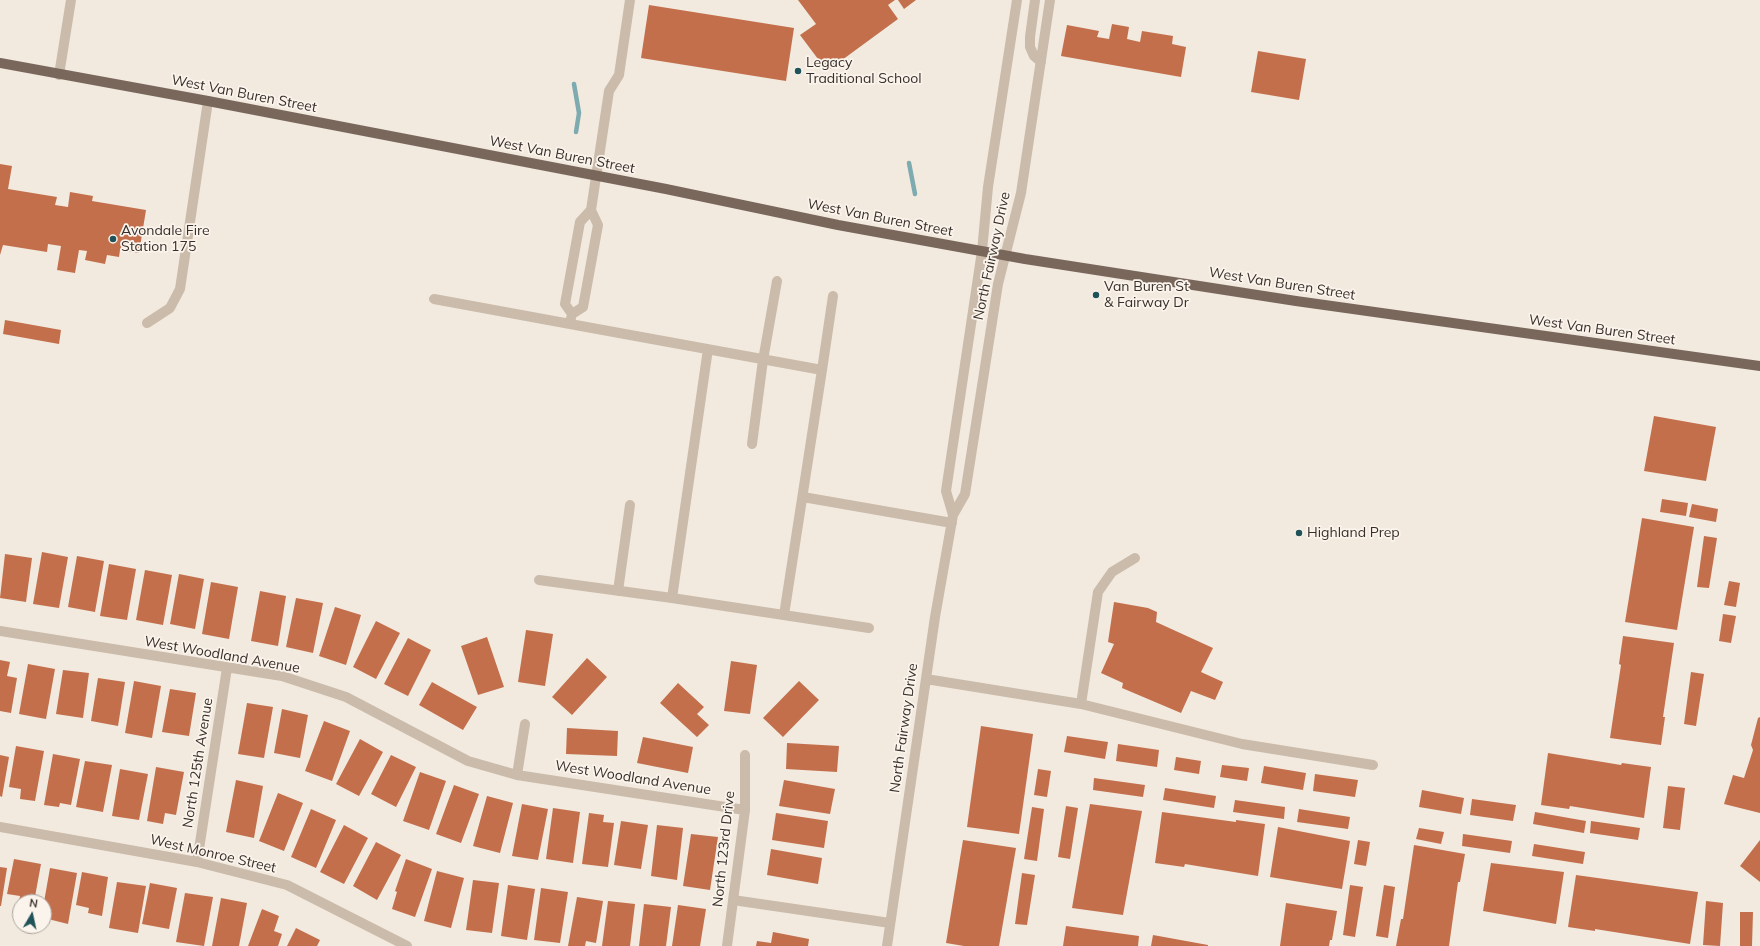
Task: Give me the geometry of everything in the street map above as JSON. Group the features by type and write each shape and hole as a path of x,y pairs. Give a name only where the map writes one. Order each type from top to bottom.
{"main road":[{"name":"West Van Buren Street","path":"0,63 59,75 208,101 597,176 838,225 1005,255 1296,301 1760,366"}],"street":[{"path":"59,75 71,0"},
{"path":"571,319 565,304 580,222 591,210 609,91 619,75 630,0"},
{"name":"North Fairway Drive","path":"953,519 946,491 982,251 988,187 1017,0"},
{"path":"1035,0 1030,47 1034,56 1041,62"},
{"name":"North Fairway Drive","path":"887,946 926,679 953,519 965,494 998,284 1021,193 1050,0"},
{"path":"147,323 170,308 180,289 208,101"},
{"path":"571,319 583,307 598,225 591,210"},
{"path":"752,444 763,360 777,281"},
{"path":"784,615 833,296"},
{"path":"434,299 571,319 708,350 822,370"},
{"path":"672,598 708,350"},
{"path":"803,497 953,519"},
{"path":"618,591 630,505"},
{"path":"1081,704 1098,592 1112,572 1135,558"},
{"path":"538,580 672,598 869,628"},
{"name":"West Woodland Avenue","path":"0,631 282,676 346,697 468,761 517,775 745,810"},
{"name":"North 125th Avenue","path":"197,862 227,668"},
{"path":"926,679 1081,704 1242,744 1373,765"},
{"path":"517,775 524,724"},
{"name":"North 123rd Drive","path":"727,946 745,810 745,755"},
{"name":"West Monroe Street","path":"0,827 197,862 286,885 407,946"},
{"path":"733,900 890,923"}],"building":[{"path":"798,0 895,0 888,5 898,19 827,71 800,35 816,24"},
{"path":"898,0 916,0 904,9"},
{"path":"649,5 794,28 786,81 641,58"},
{"path":"1112,24 1129,27 1127,39 1140,42 1142,31 1173,36 1172,44 1186,47 1181,77 1061,56 1067,25 1099,31 1097,37 1109,39"},
{"path":"1258,51 1306,59 1299,100 1251,92"},
{"path":"0,164 12,166 8,189 57,197 55,205 68,207 70,192 93,196 92,201 146,210 139,253 120,250 119,257 107,255 105,264 85,260 87,251 79,250 75,273 57,270 61,246 48,244 47,252 3,245 0,255"},
{"path":"5,320 61,330 59,344 3,334"},
{"path":"1654,416 1716,427 1706,481 1644,471"},
{"path":"1662,499 1688,503 1686,516 1660,512"},
{"path":"1692,504 1718,509 1716,522 1689,517"},
{"path":"1642,518 1694,527 1677,630 1625,622"},
{"path":"1704,536 1717,538 1709,588 1697,587"},
{"path":"42,552 68,557 59,608 33,604"},
{"path":"5,554 32,558 26,602 0,598"},
{"path":"77,556 104,561 95,612 68,607"},
{"path":"109,564 136,569 127,620 100,616"},
{"path":"145,570 172,575 163,625 136,620"},
{"path":"179,574 204,579 195,629 170,624"},
{"path":"1729,581 1740,583 1736,607 1724,605"},
{"path":"211,582 238,587 229,639 202,634"},
{"path":"260,591 286,596 278,646 251,641"},
{"path":"296,598 323,603 313,653 286,647"},
{"path":"1114,602 1148,608 1157,612 1156,622 1213,648 1201,672 1223,682 1215,700 1191,691 1181,713 1122,688 1123,683 1101,673 1114,644 1108,642"},
{"path":"335,607 361,615 346,665 319,656"},
{"path":"1723,614 1736,616 1731,643 1719,641"},
{"path":"376,621 400,633 376,679 353,667"},
{"path":"526,630 553,634 545,686 518,682"},
{"path":"1623,636 1674,643 1663,717 1665,717 1661,745 1610,738 1621,665 1619,664"},
{"path":"487,637 504,687 478,695 461,646"},
{"path":"408,638 431,650 408,696 384,684"},
{"path":"587,658 607,677 572,715 552,697"},
{"path":"0,660 10,662 7,676 17,678 11,713 0,711"},
{"path":"731,661 757,665 750,714 724,711"},
{"path":"28,664 55,669 46,719 19,714"},
{"path":"63,670 89,673 83,718 56,714"},
{"path":"1691,672 1704,674 1696,726 1684,724"},
{"path":"98,678 125,682 118,726 91,721"},
{"path":"134,681 161,686 152,738 125,733"},
{"path":"799,681 819,700 783,737 763,718"},
{"path":"432,682 477,707 463,730 419,705"},
{"path":"678,683 704,707 697,714 709,725 697,737 660,703"},
{"path":"170,689 196,693 189,736 162,732"},
{"path":"247,703 273,707 264,758 238,754"},
{"path":"282,709 308,715 300,758 274,753"},
{"path":"1760,717 1760,813 1724,804 1733,775 1744,778 1753,750 1751,745 1758,718"},
{"path":"324,721 350,731 332,781 305,771"},
{"path":"981,726 1033,734 1019,834 967,827"},
{"path":"567,728 618,731 617,756 566,754"},
{"path":"1067,736 1108,742 1105,759 1064,752"},
{"path":"643,737 693,747 688,773 637,763"},
{"path":"360,739 383,752 359,796 336,784"},
{"path":"787,743 839,746 837,772 786,769"},
{"path":"1118,744 1159,750 1157,767 1116,761"},
{"path":"16,746 44,751 35,801 20,799 21,789 9,787"},
{"path":"1548,753 1621,765 1622,763 1651,767 1644,818 1570,806 1569,809 1541,805"},
{"path":"53,754 80,759 71,805 60,803 59,807 44,805"},
{"path":"0,755 9,757 2,797 0,796"},
{"path":"391,755 416,767 396,807 371,794"},
{"path":"1176,757 1201,761 1199,774 1174,770"},
{"path":"85,761 112,765 103,812 76,807"},
{"path":"1222,765 1249,768 1247,781 1220,777"},
{"path":"1264,766 1306,773 1303,790 1261,783"},
{"path":"156,767 184,772 176,815 165,813 163,824 147,821"},
{"path":"120,769 148,774 139,820 112,816"},
{"path":"1038,769 1051,771 1047,797 1034,795"},
{"path":"420,772 446,781 429,830 403,821"},
{"path":"1315,774 1358,780 1355,797 1313,791"},
{"path":"1094,778 1145,785 1143,797 1093,790"},
{"path":"236,780 263,786 254,838 226,832"},
{"path":"784,780 835,789 830,814 779,806"},
{"path":"454,785 479,794 461,843 436,834"},
{"path":"1668,786 1685,788 1680,830 1663,828"},
{"path":"1165,788 1216,796 1214,808 1163,800"},
{"path":"1422,790 1464,798 1461,814 1419,807"},
{"path":"278,793 303,803 284,851 259,841"},
{"path":"487,796 513,803 500,853 473,846"},
{"path":"1472,799 1516,805 1513,821 1470,815"},
{"path":"1235,800 1285,807 1284,819 1233,812"},
{"path":"522,804 548,809 538,860 512,856"},
{"path":"1090,804 1142,811 1123,915 1072,908"},
{"path":"1066,806 1078,808 1070,859 1058,857"},
{"path":"1032,807 1044,809 1037,861 1024,859"},
{"path":"553,808 580,812 573,863 546,859"},
{"path":"311,809 336,820 316,868 291,857"},
{"path":"1299,809 1350,817 1348,829 1297,822"},
{"path":"1162,812 1236,822 1236,820 1265,824 1258,876 1185,864 1184,867 1155,863"},
{"path":"1535,812 1586,821 1584,833 1533,824"},
{"path":"589,813 604,815 603,822 614,823 608,867 582,864"},
{"path":"776,813 828,821 824,848 772,840"},
{"path":"621,821 648,825 641,869 614,865"},
{"path":"1591,821 1640,828 1638,840 1590,833"},
{"path":"344,825 368,838 344,884 320,872"},
{"path":"657,825 683,828 677,880 651,876"},
{"path":"1278,827 1350,841 1342,889 1270,877"},
{"path":"1419,828 1444,832 1441,844 1416,839"},
{"path":"691,834 718,837 710,890 683,886"},
{"path":"1463,834 1512,841 1510,853 1462,846"},
{"path":"963,840 1016,848 999,946 964,946 946,943"},
{"path":"1358,840 1370,842 1366,866 1354,864"},
{"path":"1760,840 1760,882 1740,866"},
{"path":"376,842 401,855 377,900 353,886"},
{"path":"1534,844 1585,852 1583,864 1532,856"},
{"path":"1414,845 1465,854 1460,882 1458,882 1449,946 1396,946 1401,919 1403,919"},
{"path":"771,849 822,858 818,884 767,875"},
{"path":"14,859 41,864 35,894 7,894"},
{"path":"406,859 432,869 415,917 392,909 397,892 395,891"},
{"path":"1491,863 1564,872 1556,924 1483,911"},
{"path":"0,867 7,868 1,906 0,906"},
{"path":"50,868 77,873 68,924 52,920 52,894 45,894"},
{"path":"437,871 464,878 451,928 424,921"},
{"path":"82,872 108,877 102,916 88,913 89,908 76,905"},
{"path":"1022,873 1035,875 1027,925 1015,924"},
{"path":"1576,875 1698,892 1690,944 1595,929 1595,931 1568,927"},
{"path":"473,880 499,883 492,933 466,930"},
{"path":"117,882 146,886 138,933 109,928"},
{"path":"150,883 177,888 169,929 142,924"},
{"path":"508,885 535,889 527,940 501,936"},
{"path":"1350,885 1363,887 1355,937 1343,935"},
{"path":"1384,885 1395,887 1388,938 1376,936"},
{"path":"541,888 568,892 560,943 534,940"},
{"path":"185,893 213,897 204,946 176,942"},
{"path":"577,897 603,901 596,943 586,941 585,946 568,946"},
{"path":"221,898 247,903 239,946 212,946"},
{"path":"608,901 635,904 630,946 602,946"},
{"path":"1706,901 1723,903 1720,946 1703,945"},
{"path":"1286,903 1337,911 1332,940 1330,940 1329,946 1280,946"},
{"path":"644,904 671,907 666,946 639,946"},
{"path":"678,905 706,909 700,946 672,946"},
{"path":"262,909 279,916 274,931 282,934 278,946 248,946"},
{"path":"1740,912 1753,912 1752,946 1740,946"},
{"path":"1066,926 1139,936 1138,946 1063,946"},
{"path":"296,928 320,940 317,946 287,946"},
{"path":"773,932 809,939 808,946 756,946 757,941 771,943"},
{"path":"1153,935 1208,945 1208,946 1151,946"}],"waterway":[{"path":"574,84 579,113 576,132"},
{"path":"909,163 915,194"}],"place":[{"name":"Legacy Traditional School","path":"798,71"},
{"name":"Avondale Fire Station 175","path":"113,239"},
{"name":"Van Buren St & Fairway Dr","path":"1096,295"},
{"name":"Highland Prep","path":"1299,533"}]}
